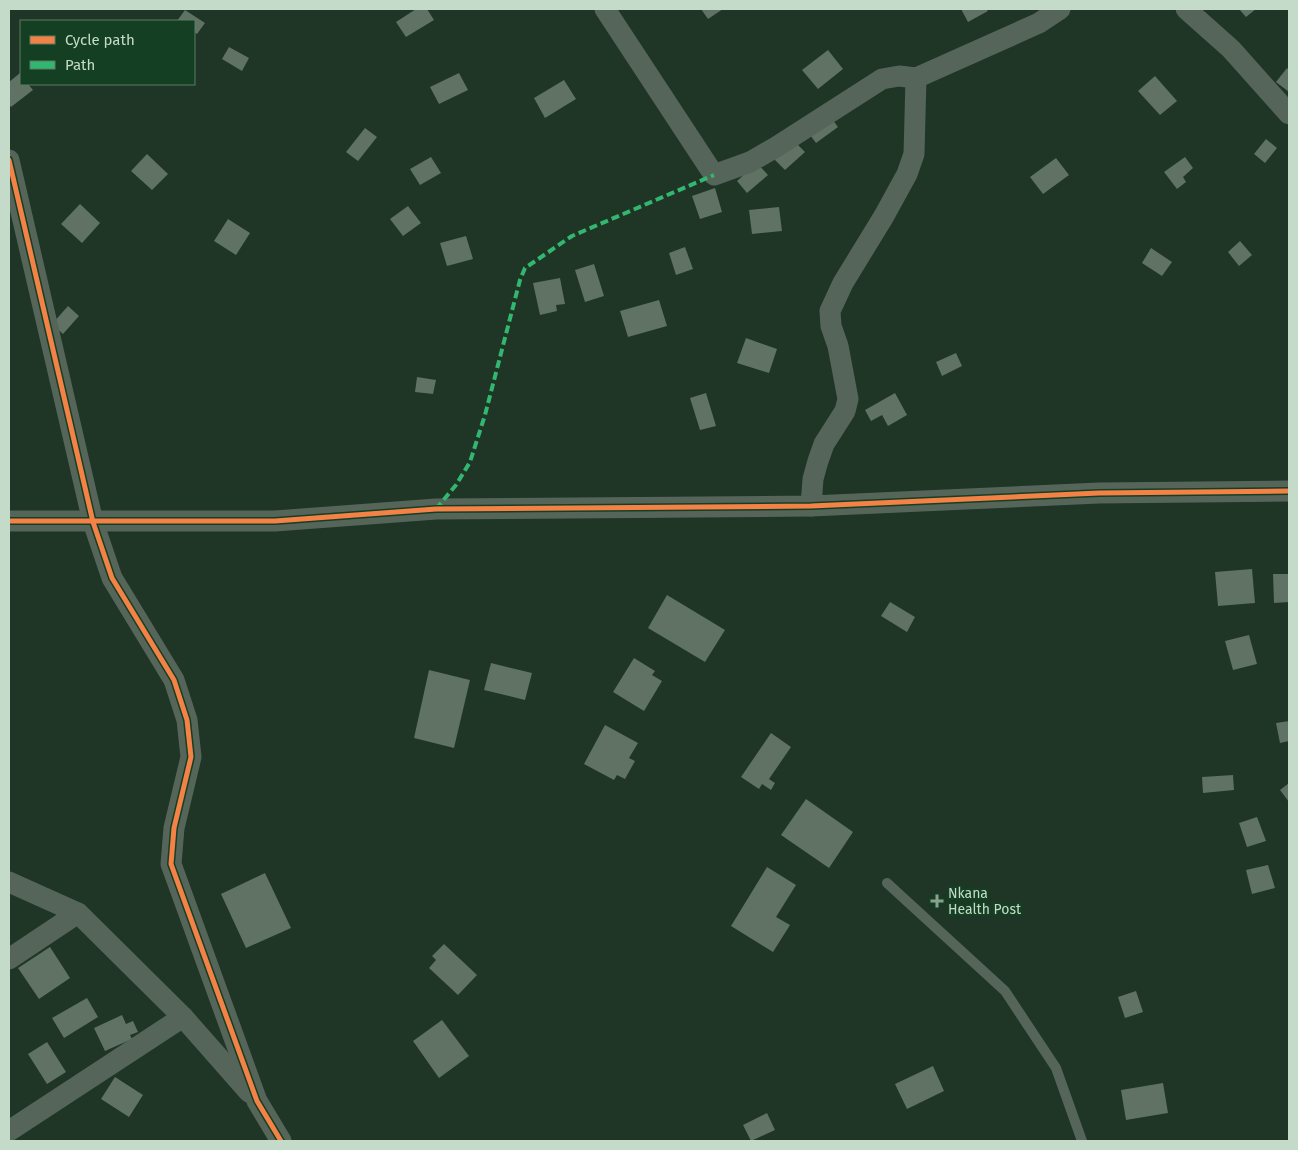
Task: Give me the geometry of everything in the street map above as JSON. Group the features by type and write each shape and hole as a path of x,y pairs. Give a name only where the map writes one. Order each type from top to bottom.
{"street":[{"path":"605,9 714,175 750,162 882,79 898,76 916,78 1039,23 1060,9"},
{"path":"1186,9 1231,49 1289,114"},
{"path":"811,506 813,479 818,461 824,444 845,410 848,399 830,312 842,283 907,174 914,154 916,78"},
{"path":"9,160 93,522 112,578 174,680 187,720 191,757 174,828 171,864 257,1101"},
{"path":"9,521 275,521 436,509 811,506 1099,493 1289,491"},
{"path":"9,882 78,913 183,1016 257,1101 281,1141"},
{"path":"9,959 78,913"},
{"path":"9,1131 183,1016"}],"lane":[{"path":"887,883 1005,991 1056,1068 1082,1141"}],"building":[{"path":"416,9 427,9 434,20 406,37 396,22"},
{"path":"701,9 723,9 708,19"},
{"path":"961,9 986,9 988,11 968,22"},
{"path":"1239,9 1256,9 1246,17"},
{"path":"185,10 205,23 197,34 195,33 195,20 178,20"},
{"path":"229,47 249,58 242,71 222,59"},
{"path":"828,50 843,69 818,89 802,70"},
{"path":"1287,68 1289,70 1289,92 1276,82"},
{"path":"20,73 20,85 29,85 33,90 11,107 9,104 9,82"},
{"path":"459,73 468,90 439,104 430,87"},
{"path":"1155,76 1177,101 1160,115 1138,91"},
{"path":"564,80 576,99 545,118 534,98"},
{"path":"829,115 838,127 816,143 807,131"},
{"path":"365,128 377,137 358,161 346,152"},
{"path":"1266,139 1277,148 1265,163 1254,154"},
{"path":"794,141 805,152 785,170 774,159"},
{"path":"147,154 168,174 152,190 131,171"},
{"path":"431,157 441,173 420,185 410,169"},
{"path":"1185,157 1193,168 1183,177 1186,182 1177,189 1164,172"},
{"path":"1056,158 1069,175 1043,194 1030,177"},
{"path":"757,163 768,175 747,193 737,181"},
{"path":"715,188 722,212 700,219 692,196"},
{"path":"80,204 100,223 82,243 61,224"},
{"path":"408,206 421,223 403,236 390,219"},
{"path":"779,207 782,231 752,234 749,210"},
{"path":"228,219 250,233 236,255 214,241"},
{"path":"466,236 473,259 447,266 440,243"},
{"path":"1240,241 1252,255 1239,266 1228,252"},
{"path":"685,247 693,269 676,275 669,253"},
{"path":"1151,248 1172,262 1162,276 1142,263"},
{"path":"594,264 604,296 585,302 575,270"},
{"path":"560,278 565,304 556,305 557,311 540,315 533,283"},
{"path":"659,300 667,326 628,337 620,311"},
{"path":"68,306 79,316 63,334 52,324"},
{"path":"746,338 777,349 769,373 737,363"},
{"path":"956,353 962,366 942,376 936,362"},
{"path":"417,377 436,380 433,394 415,392"},
{"path":"706,393 716,426 700,430 690,398"},
{"path":"895,393 907,415 888,426 882,415 871,421 865,410"},
{"path":"1252,569 1255,603 1218,606 1215,572"},
{"path":"1273,574 1289,574 1289,602 1274,603"},
{"path":"667,595 725,630 705,662 648,628"},
{"path":"890,602 915,617 907,632 881,616"},
{"path":"1249,635 1257,664 1233,670 1225,641"},
{"path":"634,658 655,671 652,675 662,681 644,711 613,692"},
{"path":"491,663 532,673 525,700 484,690"},
{"path":"429,670 470,680 454,748 414,738"},
{"path":"1289,721 1289,741 1280,743 1276,723"},
{"path":"605,725 638,743 629,758 635,761 625,779 617,775 614,780 584,764"},
{"path":"771,733 791,747 769,779 775,783 771,790 762,784 759,789 741,777"},
{"path":"1233,775 1234,790 1203,793 1202,777"},
{"path":"1289,783 1289,802 1280,790"},
{"path":"806,799 853,832 829,868 781,835"},
{"path":"1257,817 1266,841 1247,847 1239,823"},
{"path":"1268,865 1275,888 1252,894 1246,870"},
{"path":"767,867 796,885 776,917 790,925 773,952 731,926"},
{"path":"265,873 291,928 246,948 221,894"},
{"path":"444,944 477,975 458,995 429,968 436,960 432,956"},
{"path":"50,947 70,978 39,999 18,968"},
{"path":"1136,991 1143,1012 1125,1018 1118,997"},
{"path":"87,998 98,1017 64,1038 52,1018"},
{"path":"122,1015 126,1024 133,1021 138,1032 130,1035 132,1039 105,1051 94,1028"},
{"path":"442,1020 469,1056 439,1078 413,1041"},
{"path":"47,1042 66,1072 47,1084 28,1054"},
{"path":"933,1066 944,1091 907,1109 895,1084"},
{"path":"115,1077 143,1095 129,1117 101,1099"},
{"path":"1163,1083 1168,1113 1126,1120 1121,1090"},
{"path":"767,1113 775,1130 751,1141 743,1125"}],"marked path":[{"path":"436,509 456,485 470,462 485,415 520,280 525,268 572,236 714,175"}],"cycle path":[{"path":"9,160 93,522 112,578 174,680 187,720 191,757 174,828 171,864 257,1101 281,1141"},
{"path":"9,521 275,521 436,509 811,506 1099,493 1289,491"}],"place":[{"name":"Nkana Health Post","path":"937,901"}]}
